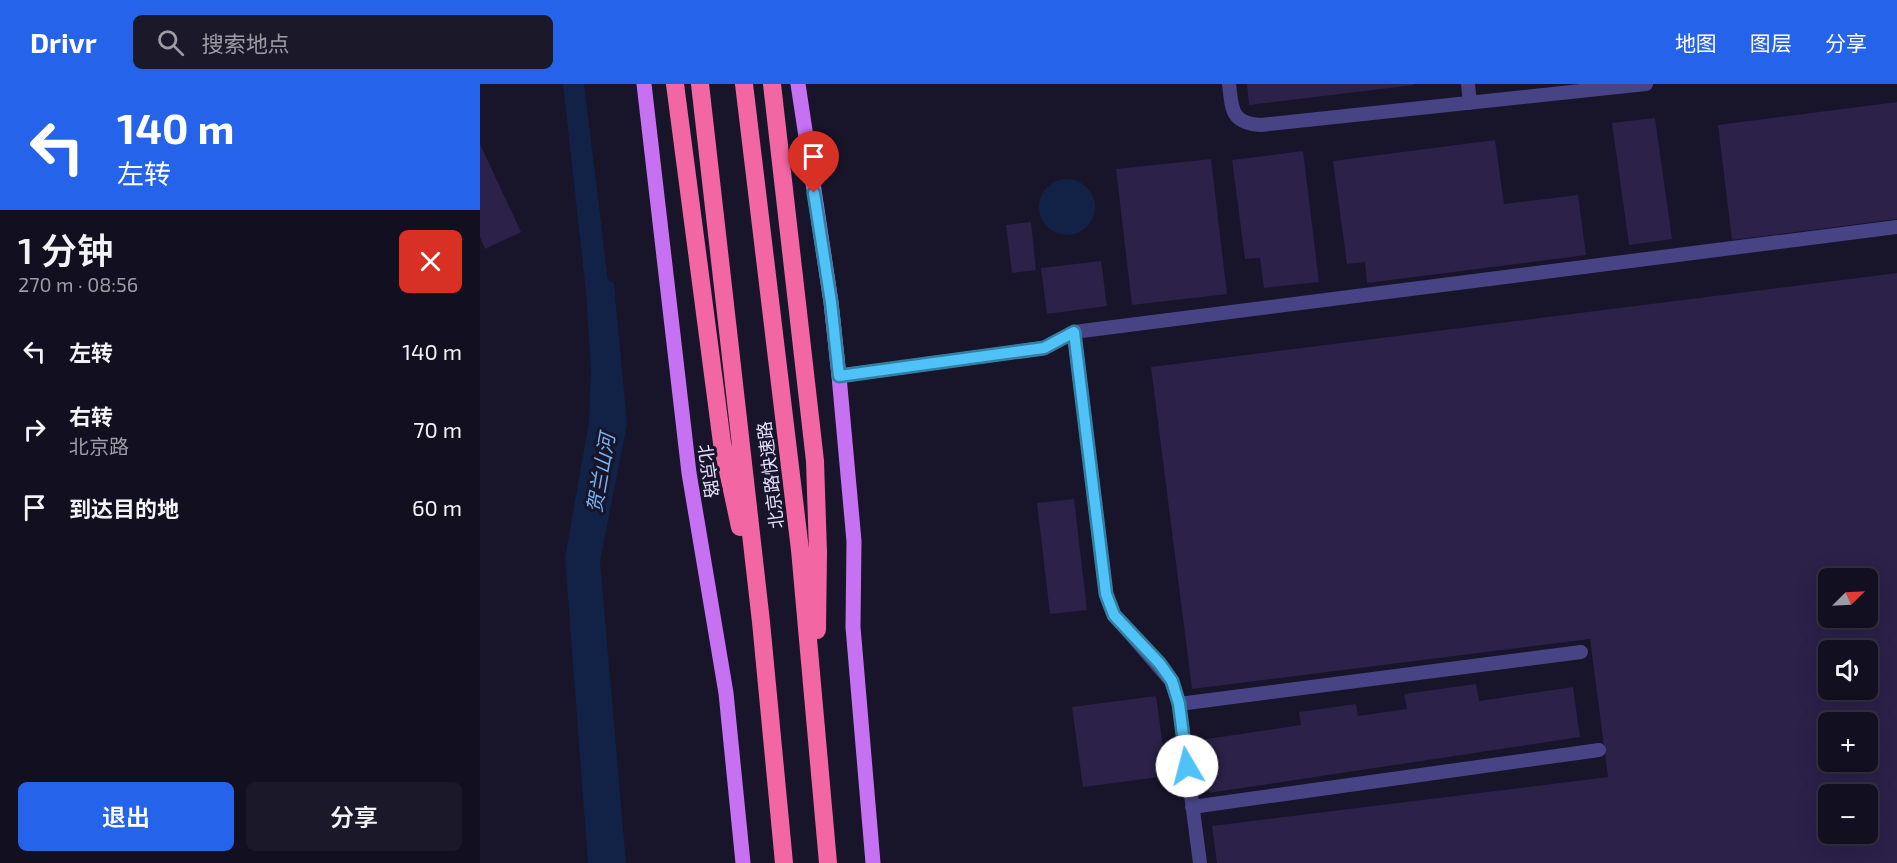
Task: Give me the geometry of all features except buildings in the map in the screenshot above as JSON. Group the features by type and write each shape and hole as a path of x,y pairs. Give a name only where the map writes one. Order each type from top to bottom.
{"highway":[{"path":"675,84 722,443 761,622"},
{"name":"北京路快速路","path":"700,84 761,622 784,863"},
{"name":"北京路快速路","path":"744,84 800,550 828,863"},
{"path":"772,84 815,461 818,552 815,734"}],"main road":[{"name":"北京路","path":"644,84 689,473 726,693 743,863"},
{"path":"798,84 831,302 839,376 854,541 853,627 873,863"}],"lane":[{"path":"1229,84 1232,107 1237,118 1247,124 1261,125 1646,84"},
{"path":"1468,84 1470,103"},
{"path":"839,376 1044,348 1074,332 1897,227"},
{"path":"1074,332 1106,594 1114,615 1160,664 1172,681 1179,704 1200,863"},
{"path":"1179,704 1581,652"},
{"path":"1192,807 1599,750"}],"water":[{"name":"贺兰山河","path":"563,84 584,84 608,280 614,284 627,424 600,561 626,863 588,863 565,558 589,422 591,371 586,292"},
{"path":"1067,179 1087,187 1095,207 1087,227 1067,235 1047,227 1039,207 1047,187"}],"route":[{"path":"814,193 831,302 839,376 1044,348 1074,332 1106,594 1114,615 1160,664 1172,681 1179,704 1187,766"}]}
